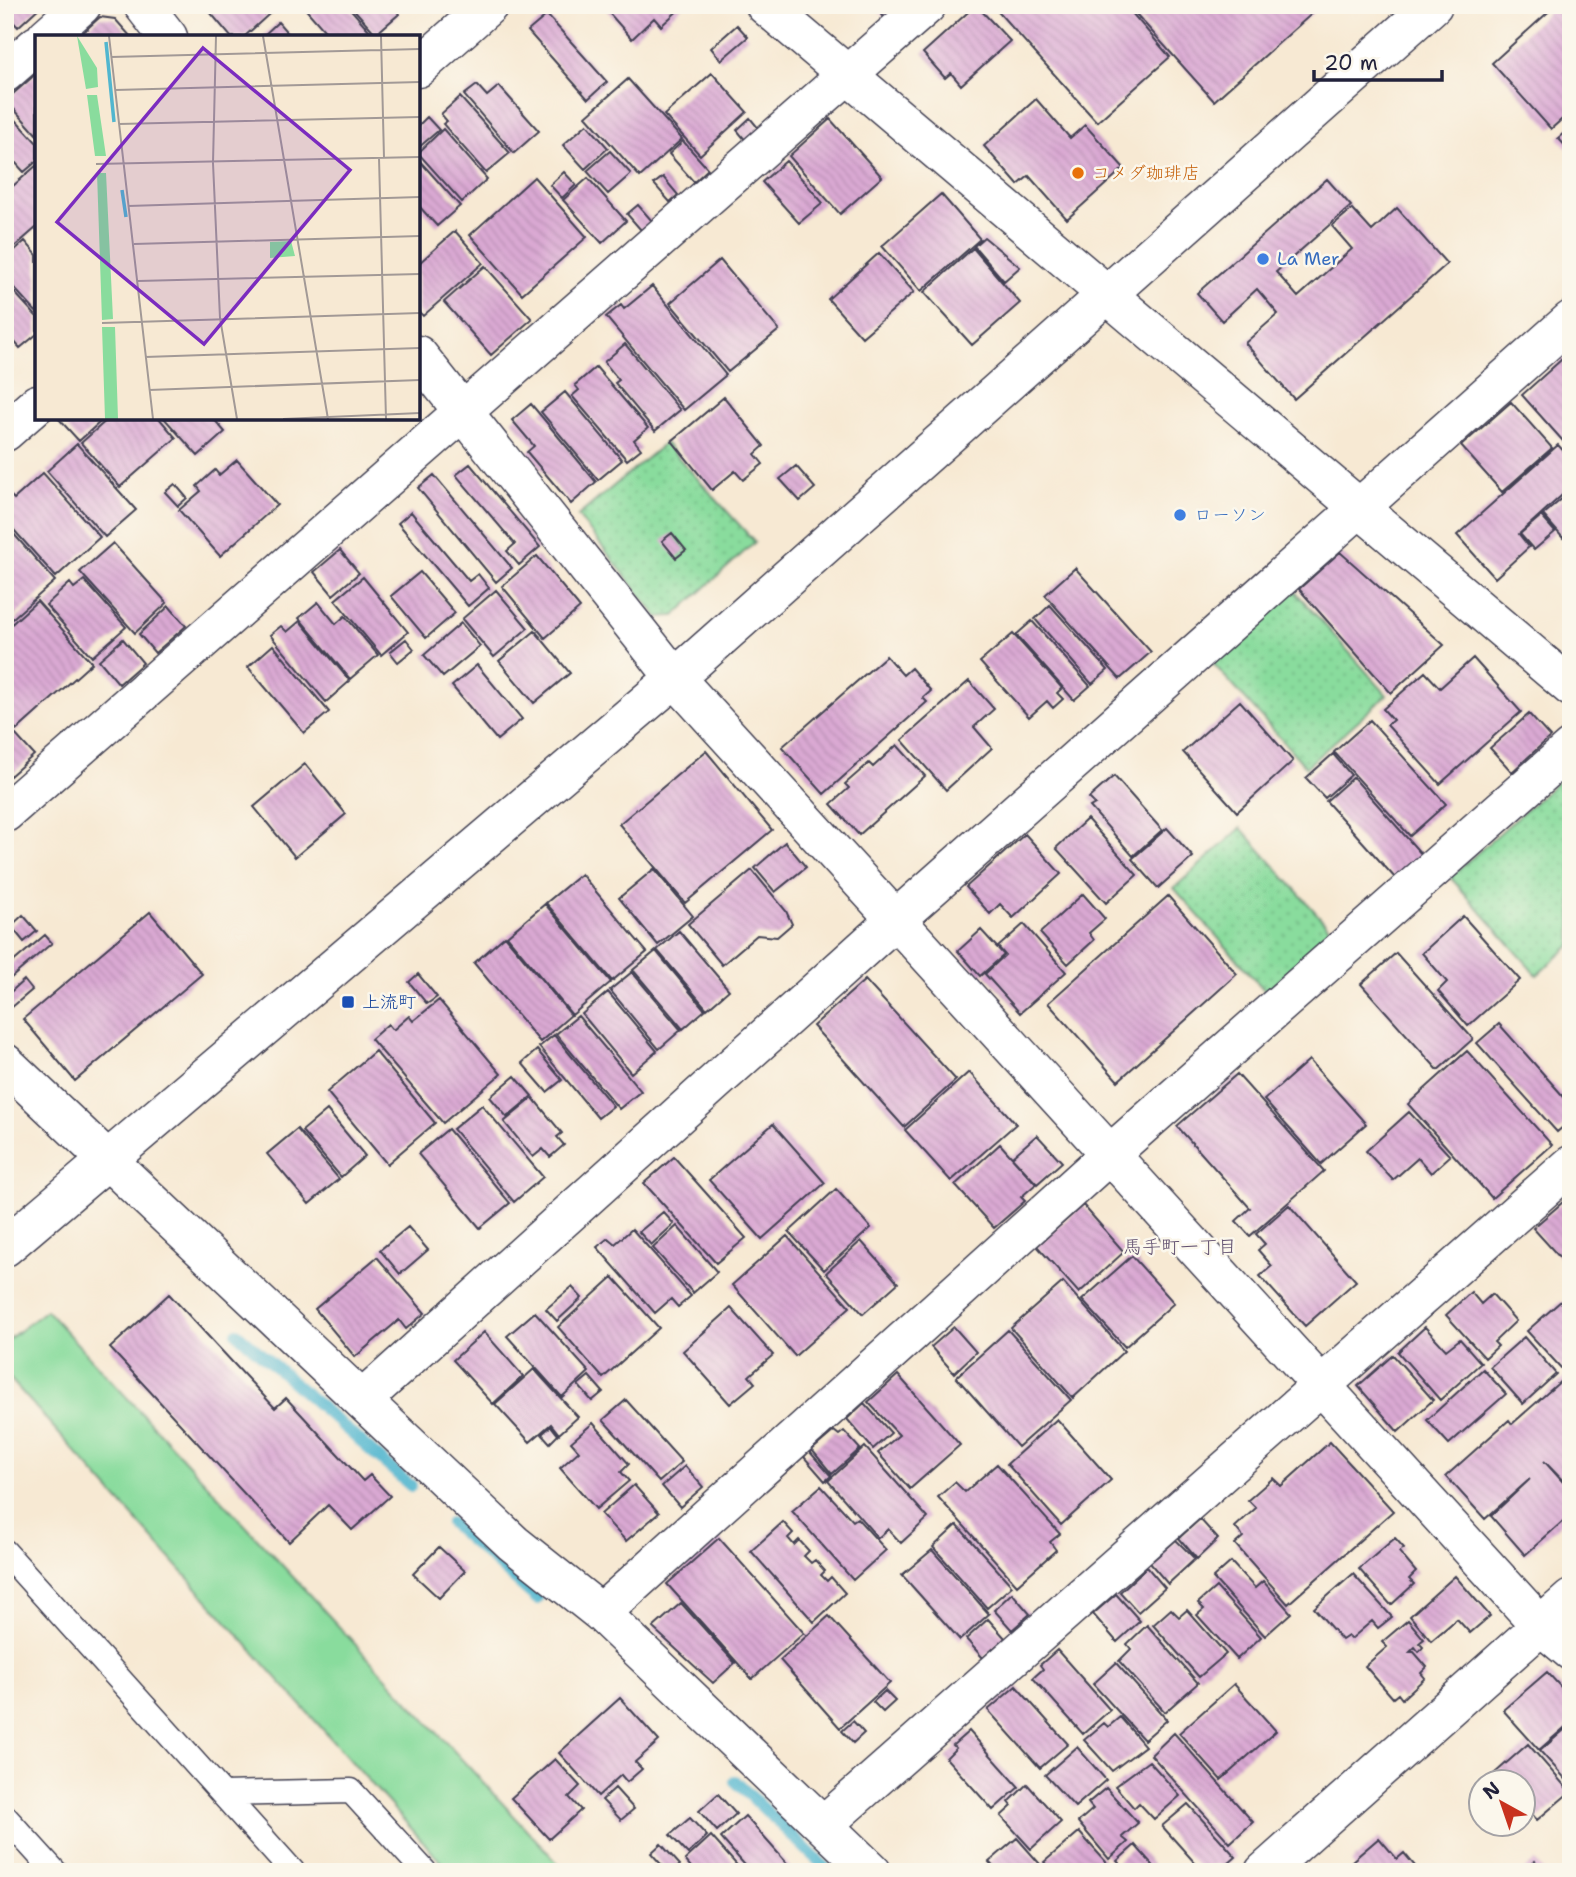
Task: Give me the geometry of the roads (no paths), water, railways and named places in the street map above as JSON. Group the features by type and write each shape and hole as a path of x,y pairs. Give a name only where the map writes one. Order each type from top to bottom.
{"street":[{"path":"48,35 82,5"},
{"path":"143,5 166,35"},
{"path":"420,66 489,5"},
{"path":"765,5 1358,510 1571,687"},
{"path":"5,813 927,5"},
{"path":"5,1247 676,678 1433,5"},
{"path":"5,73 35,47"},
{"path":"362,1401 895,920 1571,320"},
{"path":"420,358 676,678 1541,1626 1571,1651"},
{"path":"5,432 35,406"},
{"path":"601,1613 1110,1154 1571,748"},
{"path":"5,1063 513,1543 601,1613 872,1872"},
{"path":"823,1825 1571,1165"},
{"path":"1264,1872 1571,1599"}],"lane":[{"path":"5,1552 293,1872"},
{"path":"223,1794 351,1791 425,1872"},
{"path":"5,1817 55,1872"}],"waterway":[{"path":"237,1333 411,1486"},
{"path":"451,1523 537,1599"},
{"path":"735,1781 830,1872"}],"place":[{"name":"コメダ珈琲店","path":"1078,173"},
{"name":"La Mer","path":"1263,259"},
{"name":"ローソン","path":"1180,515"},
{"name":"上流町","path":"348,1002"}],"district":[{"name":"馬手町一丁目","path":"1180,1246"}]}
